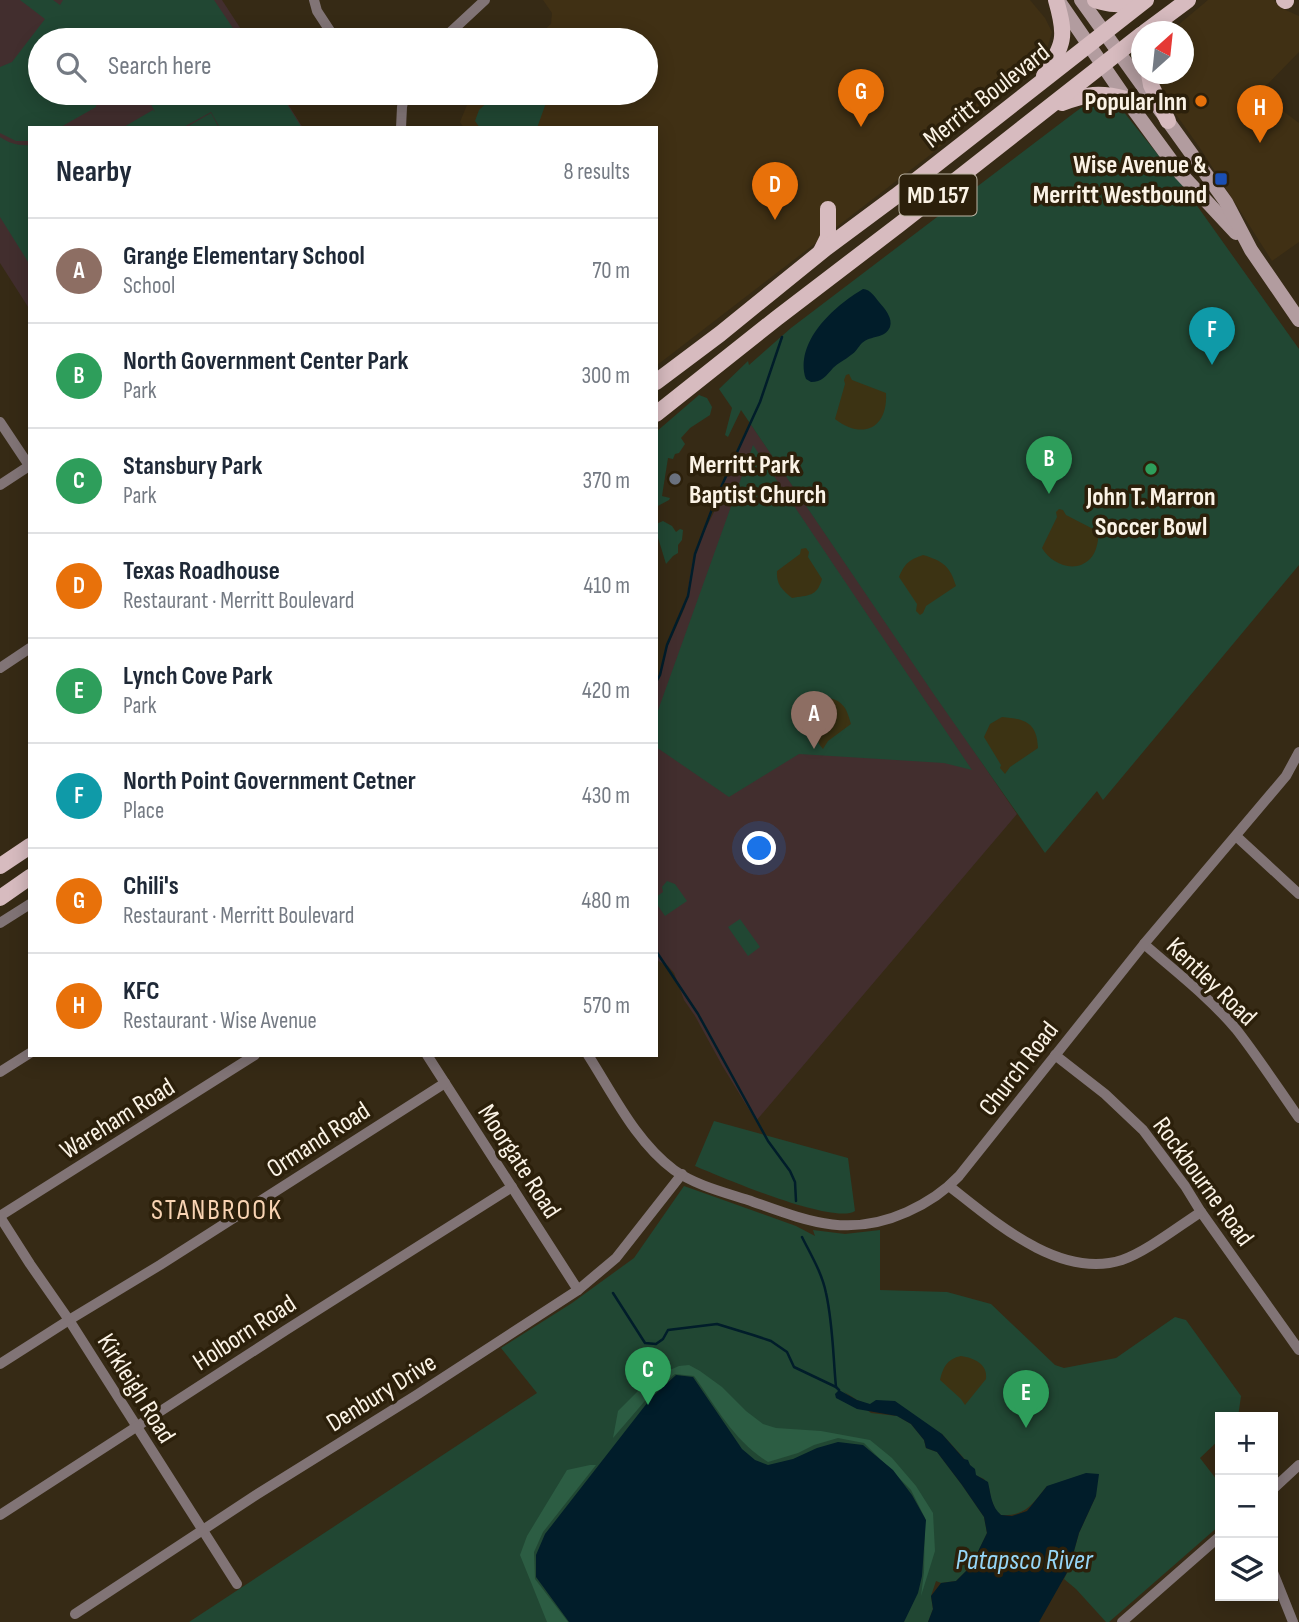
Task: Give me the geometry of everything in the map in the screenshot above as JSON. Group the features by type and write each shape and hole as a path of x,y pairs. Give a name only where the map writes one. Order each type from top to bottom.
{"main road":[{"path":"1057,0 1181,174 1251,250"},
{"path":"1038,85 1062,40 1063,22 1057,0"},
{"path":"1081,0 1226,202 1251,250 1299,320"},
{"path":"1095,0 1112,5 1134,0"},
{"name":"Merritt Boulevard","path":"658,380 720,334 821,251 897,197 1146,0"},
{"path":"1173,21 1189,0"},
{"name":"Merritt Boulevard","path":"1160,21 1189,0"},
{"name":"Merritt Boulevard","path":"658,412 1131,42"},
{"path":"1151,84 1168,121"},
{"path":"1046,109 1091,94 1126,99"},
{"path":"821,251 828,237 828,209"},
{"path":"658,370 686,349 720,334"},
{"path":"658,424 674,412 680,395"},
{"path":"0,866 28,847"},
{"path":"0,898 28,878"}],"street":[{"path":"314,0 317,11 328,28"},
{"path":"455,28 485,0"},
{"path":"401,126 402,105"},
{"path":"0,422 28,465"},
{"path":"0,485 28,468"},
{"path":"0,668 28,649"},
{"name":"Church Road","path":"589,1057 630,1121 659,1157 682,1174 712,1189 792,1216 846,1226 879,1223 919,1207 950,1186 1144,944 1286,776 1299,752"},
{"path":"1236,836 1299,894"},
{"path":"0,923 28,905"},
{"name":"Kentley Road","path":"1144,944 1225,1017 1299,1118"},
{"path":"0,1072 28,1054"},
{"name":"Rockbourne Road","path":"1055,1055 1105,1094 1143,1130 1299,1350"},
{"name":"Wareham Road","path":"0,1216 252,1057"},
{"name":"Moorgate Road","path":"428,1057 578,1290"},
{"name":"Ormand Road","path":"0,1364 445,1083"},
{"name":"Denbury Drive","path":"75,1614 578,1290 616,1258 682,1174"},
{"path":"950,1186 1002,1226 1033,1245 1079,1264 1094,1265 1125,1259 1201,1212"},
{"name":"Holborn Road","path":"0,1515 512,1187"},
{"name":"Kirkleigh Road","path":"0,1216 237,1584"},
{"path":"1278,1484 1299,1465"},
{"path":"1122,1622 1218,1538"},
{"path":"1278,1584 1293,1622"}],"shaded area":[{"path":"0,0 222,0 240,28 28,28 28,105 289,105 302,126 28,126 28,307 0,263"},
{"path":"543,0 1030,0 1045,18 1052,32 1044,59 930,155 658,364 658,126 463,126 460,122 467,105 658,105 658,28 546,28 551,24 552,13"},
{"path":"1208,0 1274,0 1281,8 1299,16 1299,52 1259,93 1299,123 1299,242 1272,261 1158,84 1194,84 1194,21 1183,21"},
{"path":"750,423 1017,814 756,1121 684,1000 674,973 658,961 658,681 666,650 685,607 697,546 714,512 722,485"}],"green space":[{"path":"20,0 53,0 60,5 63,0 214,0 233,28 38,28 45,19"},
{"path":"28,41 28,105 96,107 63,126 28,126 28,141 16,141 0,133 0,67 12,62"},
{"path":"1103,102 1123,111 1183,186 1299,349 1299,565 1103,800 1097,791 1045,853 741,410 728,437 725,435 732,408 719,389 748,361 749,365 791,328 1074,113 1088,103"},
{"path":"151,105 288,105 301,126 219,126 211,112 186,126 125,126 153,110 155,112"},
{"path":"484,105 545,105 538,126 479,126 475,121"},
{"path":"211,113 218,126 188,126"},
{"path":"0,137 14,144 28,145 28,262 0,217"},
{"path":"699,395 707,398 712,407 710,415 690,428 681,438 685,444 679,453 675,454 673,459 668,458 662,496 670,498 658,506 658,430"},
{"path":"753,445 972,770 944,763 799,754 729,797 658,748 658,710"},
{"path":"663,521 676,532 683,530 678,553 666,564 658,538 658,523"},
{"path":"667,881 675,884 687,901 665,916 658,906 658,896 663,892 662,887"},
{"path":"740,919 760,947 748,956 728,927"},
{"path":"714,1121 848,1158 855,1211 843,1214 802,1206 695,1166"},
{"path":"684,1186 796,1226 815,1236 813,1230 845,1234 880,1230 880,1290 947,1292 991,1304 1055,1365 1064,1368 1116,1358 1175,1317 1186,1320 1241,1396 1239,1412 1215,1412 1215,1444 1200,1458 1215,1478 1215,1529 1106,1622 1064,1579 1079,1533 1096,1496 1047,1486 1023,1511 1001,1515 996,1511 984,1479 975,1475 970,1465 942,1434 897,1416 911,1424 924,1440 926,1448 937,1452 984,1517 987,1533 971,1566 956,1581 936,1581 931,1596 933,1609 928,1622 189,1622 537,1393 501,1348 572,1303 634,1258","holes":["843,1391 857,1400 897,1416 871,1413"]},
{"path":"689,1365 722,1387 763,1424 870,1440 892,1458 916,1486 933,1513 935,1551 921,1596 925,1518 911,1490 864,1443 838,1438 768,1462 736,1434 694,1376 675,1374 650,1395 613,1438 618,1411 651,1378 679,1366"},
{"path":"596,1465 543,1532 534,1552 535,1579 568,1622 547,1622 520,1555 527,1536 567,1470"}],"sand":[{"path":"849,374 852,380 886,393 883,415 878,423 871,427 855,429 835,419 844,380"},
{"path":"1059,509 1099,532 1094,553 1090,559 1077,566 1064,565 1051,559 1042,548"},
{"path":"806,548 808,557 822,579 815,592 792,598 780,586 777,571 800,554 801,549"},
{"path":"923,555 945,565 956,586 926,606 920,615 916,611 917,604 899,577 908,563"},
{"path":"824,696 843,705 851,724 828,741 823,749 803,716 811,703"},
{"path":"1002,717 1029,724 1035,733 1038,748 1010,767 1005,774 984,737 990,724"},
{"path":"961,1356 979,1363 986,1374 986,1379 965,1405 940,1380 946,1364"}],"water":[{"path":"863,289 872,294 886,311 890,320 888,331 862,343 824,378 811,382 806,379 804,365 811,339 829,315"},
{"path":"676,1375 693,1377 742,1449 755,1460 768,1465 793,1459 838,1442 863,1445 893,1470 926,1520 922,1576 918,1593 904,1622 569,1622 536,1577 536,1555 545,1534 651,1398"},
{"name":"Patapsco River","path":"839,1390 870,1404 876,1400 895,1401 942,1434 964,1459 968,1460 976,1475 988,1482 993,1504 1001,1515 1012,1516 1027,1511 1047,1486 1086,1473 1099,1474 1096,1496 1079,1533 1069,1569 1039,1622 928,1622 933,1609 931,1596 941,1583 956,1581 971,1566 987,1533 984,1517 937,1452 926,1448 924,1440 911,1424 897,1416 857,1409 836,1398 835,1394"}],"waterway":[{"path":"658,678 667,645 688,596 695,554 717,496 760,402 782,337"},
{"path":"658,954 698,1014 768,1141 790,1171 795,1182 796,1201"},
{"path":"802,1237 819,1271 826,1293 836,1387 839,1390"},
{"path":"613,1293 645,1343 656,1344 668,1330 717,1324 771,1341 787,1352 794,1367 836,1387"}],"place":[{"name":"Popular Inn","path":"1201,101"},
{"name":"Chili's","path":"861,127"},
{"name":"KFC","path":"1260,143"},
{"name":"Wise Avenue & Merritt Westbound","path":"1221,179"},
{"name":"Texas Roadhouse","path":"775,220"},
{"name":"North Point Government Cetner","path":"1212,365"},
{"name":"John T. Marron Soccer Bowl","path":"1151,469"},
{"name":"Merritt Park Baptist Church","path":"675,479"},
{"name":"North Government Center Park","path":"1049,494"},
{"name":"Grange Elementary School","path":"814,749"},
{"name":"Stansbury Park","path":"648,1405"},
{"name":"Lynch Cove Park","path":"1026,1428"}],"district":[{"name":"STANBROOK","path":"217,1209"}]}
